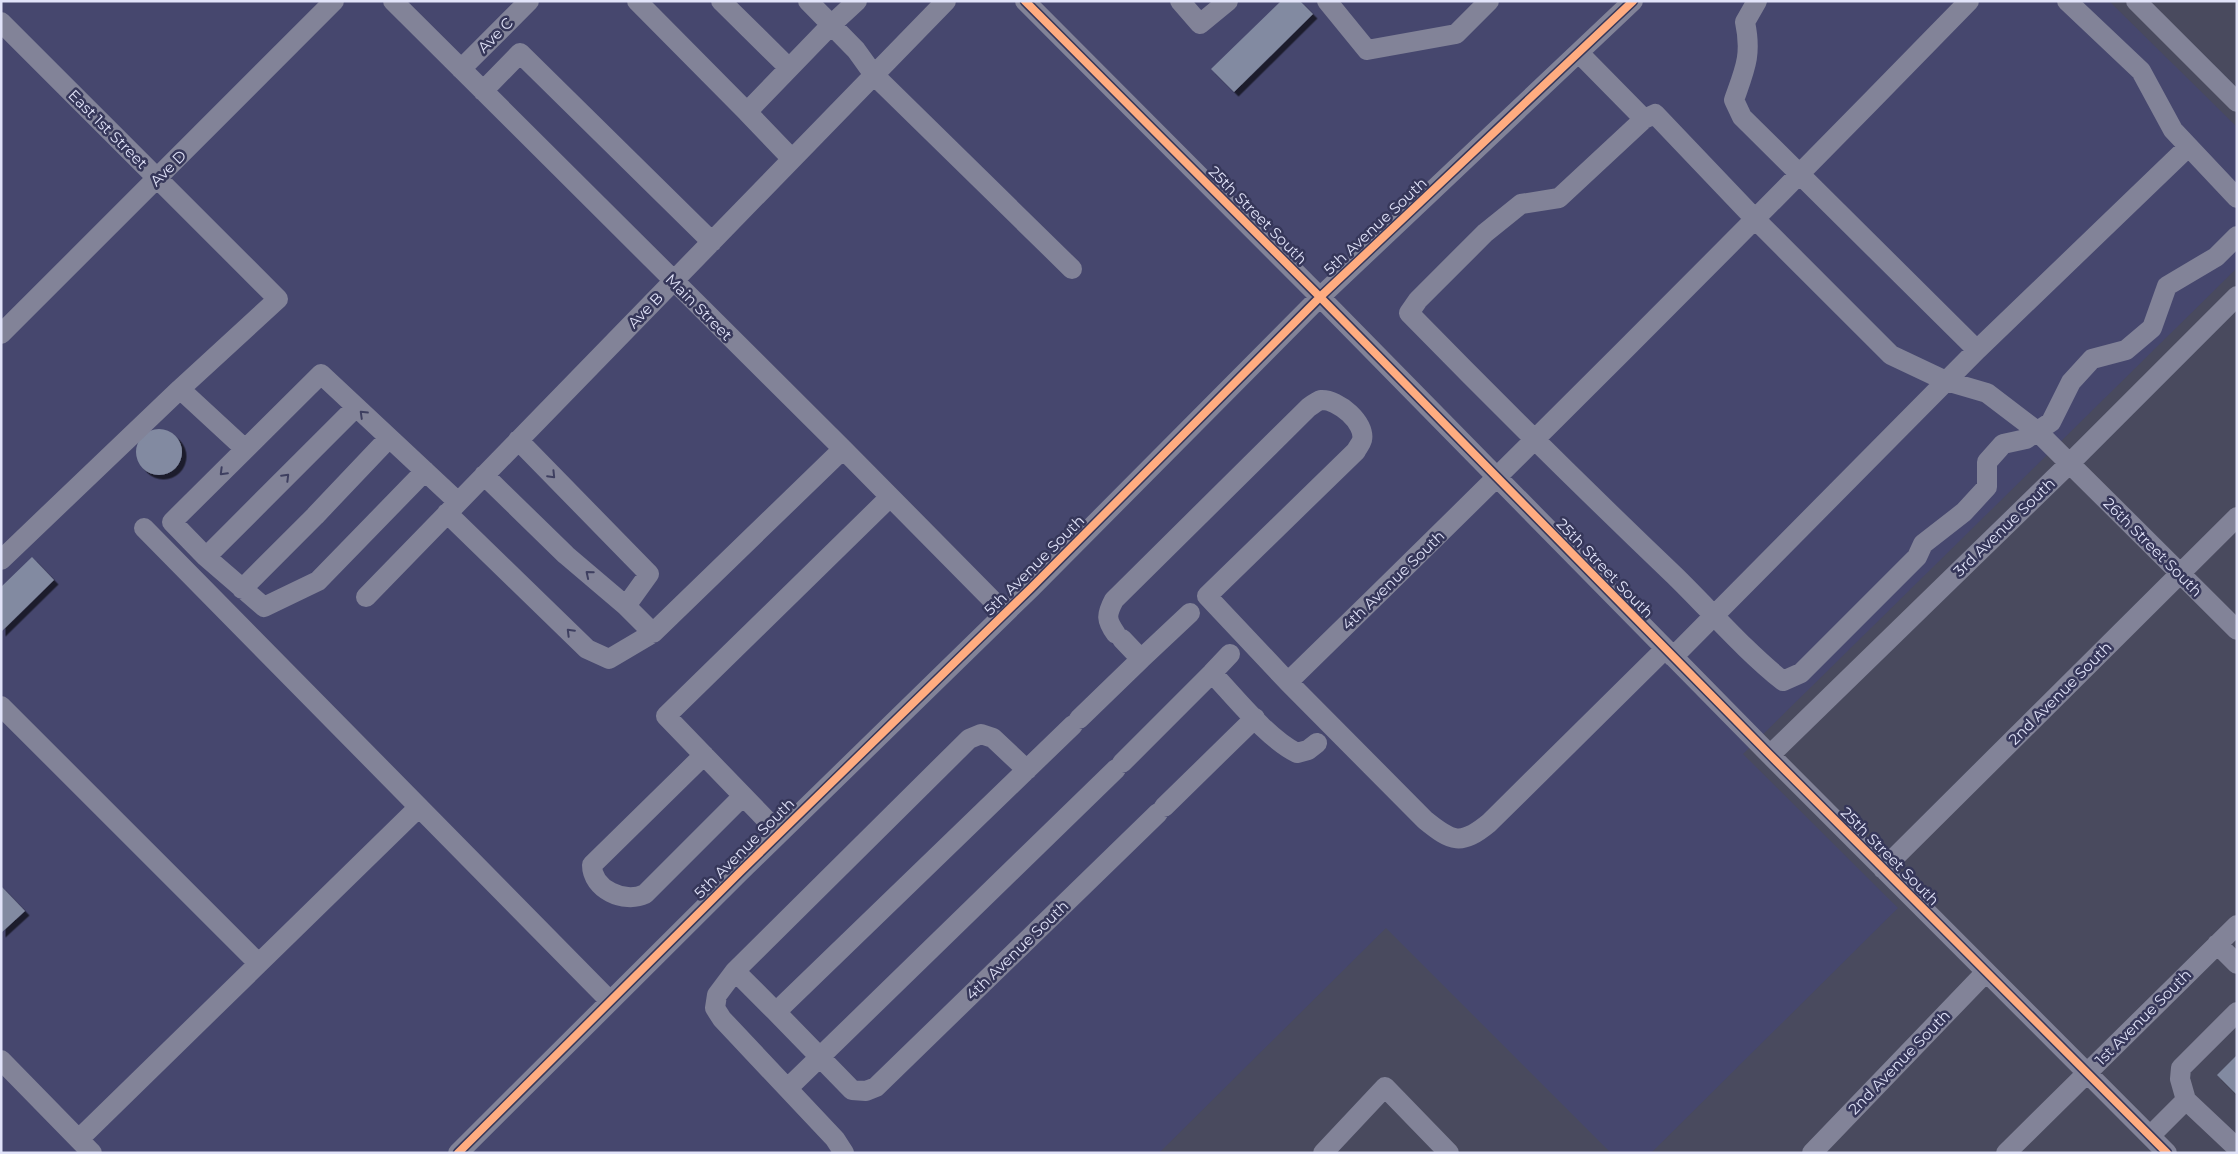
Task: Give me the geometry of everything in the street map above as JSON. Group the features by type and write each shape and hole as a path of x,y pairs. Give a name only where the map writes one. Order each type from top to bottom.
{"street":[{"name":"Ave D","path":"1,334 334,1"},
{"name":"Main Street","path":"393,1 673,282 843,449 889,498 1004,613"},
{"name":"Ave C","path":"461,69 529,1"},
{"path":"637,1 792,159"},
{"path":"721,1 789,68"},
{"path":"808,1 856,50 874,75 1072,269"},
{"path":"747,112 831,25 857,1"},
{"name":"Ave B","path":"366,597 946,1"},
{"name":"25th Street South","path":"1025,1 1320,296 1770,756 2167,1153"},
{"path":"1180,1 1200,24 1228,1"},
{"path":"1327,1 1367,50 1456,34 1489,1"},
{"name":"5th Avenue South","path":"458,1153 779,833 1004,613 1320,296 1633,1"},
{"path":"1757,1 1744,22 1749,42 1747,58 1734,100 1742,117 1977,350"},
{"name":"4th Avenue South","path":"1288,682 1498,478 1756,220 1969,1"},
{"path":"2067,1 2141,71 2173,130 2237,198"},
{"path":"2136,1 2237,102"},
{"name":"East 1st Street","path":"1,22 278,299 180,389"},
{"path":"499,31 712,242"},
{"path":"483,91 520,53"},
{"path":"1579,53 1644,119 1559,198 1521,204 1485,233 1418,300 1409,313 1534,441 1715,615 1769,670 1783,681 1801,673 1917,557 1923,544 1964,512 1987,487 1987,462 2003,444 2026,438 2051,422 2071,382 2092,359 2126,350 2152,328 2167,286 2216,257 2237,236"},
{"name":"26th Street South","path":"1644,119 1655,114 1756,220 1891,355 1946,381 1987,394 2037,431 2237,630"},
{"path":"1197,605 1237,647 1288,682 1324,736 1440,832 1456,839 1473,836 1669,653 1715,615 1977,350 2188,147"},
{"name":"3rd Avenue South","path":"1770,756 2069,464 2237,296"},
{"path":"424,471 318,581 264,607 206,557 172,522 321,374 424,471 453,508 587,649 609,659 653,632 843,449"},
{"path":"1,560 180,389 245,449"},
{"path":"776,1012 1197,605 1356,451 1362,440 1360,427 1349,413 1334,401 1319,400 1308,408 1114,600 1108,612 1109,623 1141,659"},
{"path":"206,557 356,407"},
{"path":"242,589 389,438"},
{"path":"518,440 648,574 626,606"},
{"path":"484,475 566,555 626,606 653,632"},
{"path":"779,833 666,716 889,498"},
{"name":"2nd Avenue South","path":"1883,869 2237,517"},
{"path":"144,528 610,1001"},
{"path":"788,1088 1119,766 1237,647"},
{"path":"1212,673 1286,748 1297,753 1308,750 1324,736"},
{"path":"1,706 258,962"},
{"name":"4th Avenue South","path":"819,1057 852,1090 866,1091 876,1087 1255,718"},
{"path":"844,1153 835,1139 722,1019 715,1008 717,995 735,972 969,739 981,734 993,738 1026,770"},
{"path":"704,755 592,865 594,878 607,891 614,894 639,896 645,894 743,796"},
{"path":"1,1060 86,1146 258,962 419,807"},
{"name":"1st Avenue South","path":"2006,1153 2237,925"},
{"path":"2217,944 2237,964"},
{"path":"735,972 819,1057"},
{"name":"2nd Avenue South","path":"1812,1153 1986,972"},
{"path":"2237,1012 2181,1068 2180,1079 2186,1100 2237,1148"},
{"path":"1323,1153 1385,1087 1449,1153"},
{"path":"2150,1136 2186,1100"}],"shaded area":[{"path":"1,1 2109,1 2237,127 2237,268 1743,754 1898,908 1651,1153 1611,1153 1386,928 1159,1153 1,1153"}],"building":[{"path":"1281,1 1300,1 1313,14 1234,92 1211,69"},
{"path":"155,429 163,429 172,433 178,439 182,452 178,465 172,471 163,475 155,475 146,471 140,465 136,456 136,448 140,439 146,433"},
{"path":"32,557 54,580 1,632 1,587"},
{"path":"1,886 25,911 1,933"},
{"path":"2237,1055 2237,1095 2217,1075"}],"cycle path":[{"path":"1025,1 1320,297 1770,755 2167,1153"},
{"path":"458,1153 740,872 1031,588 1320,297 1633,1"}]}
